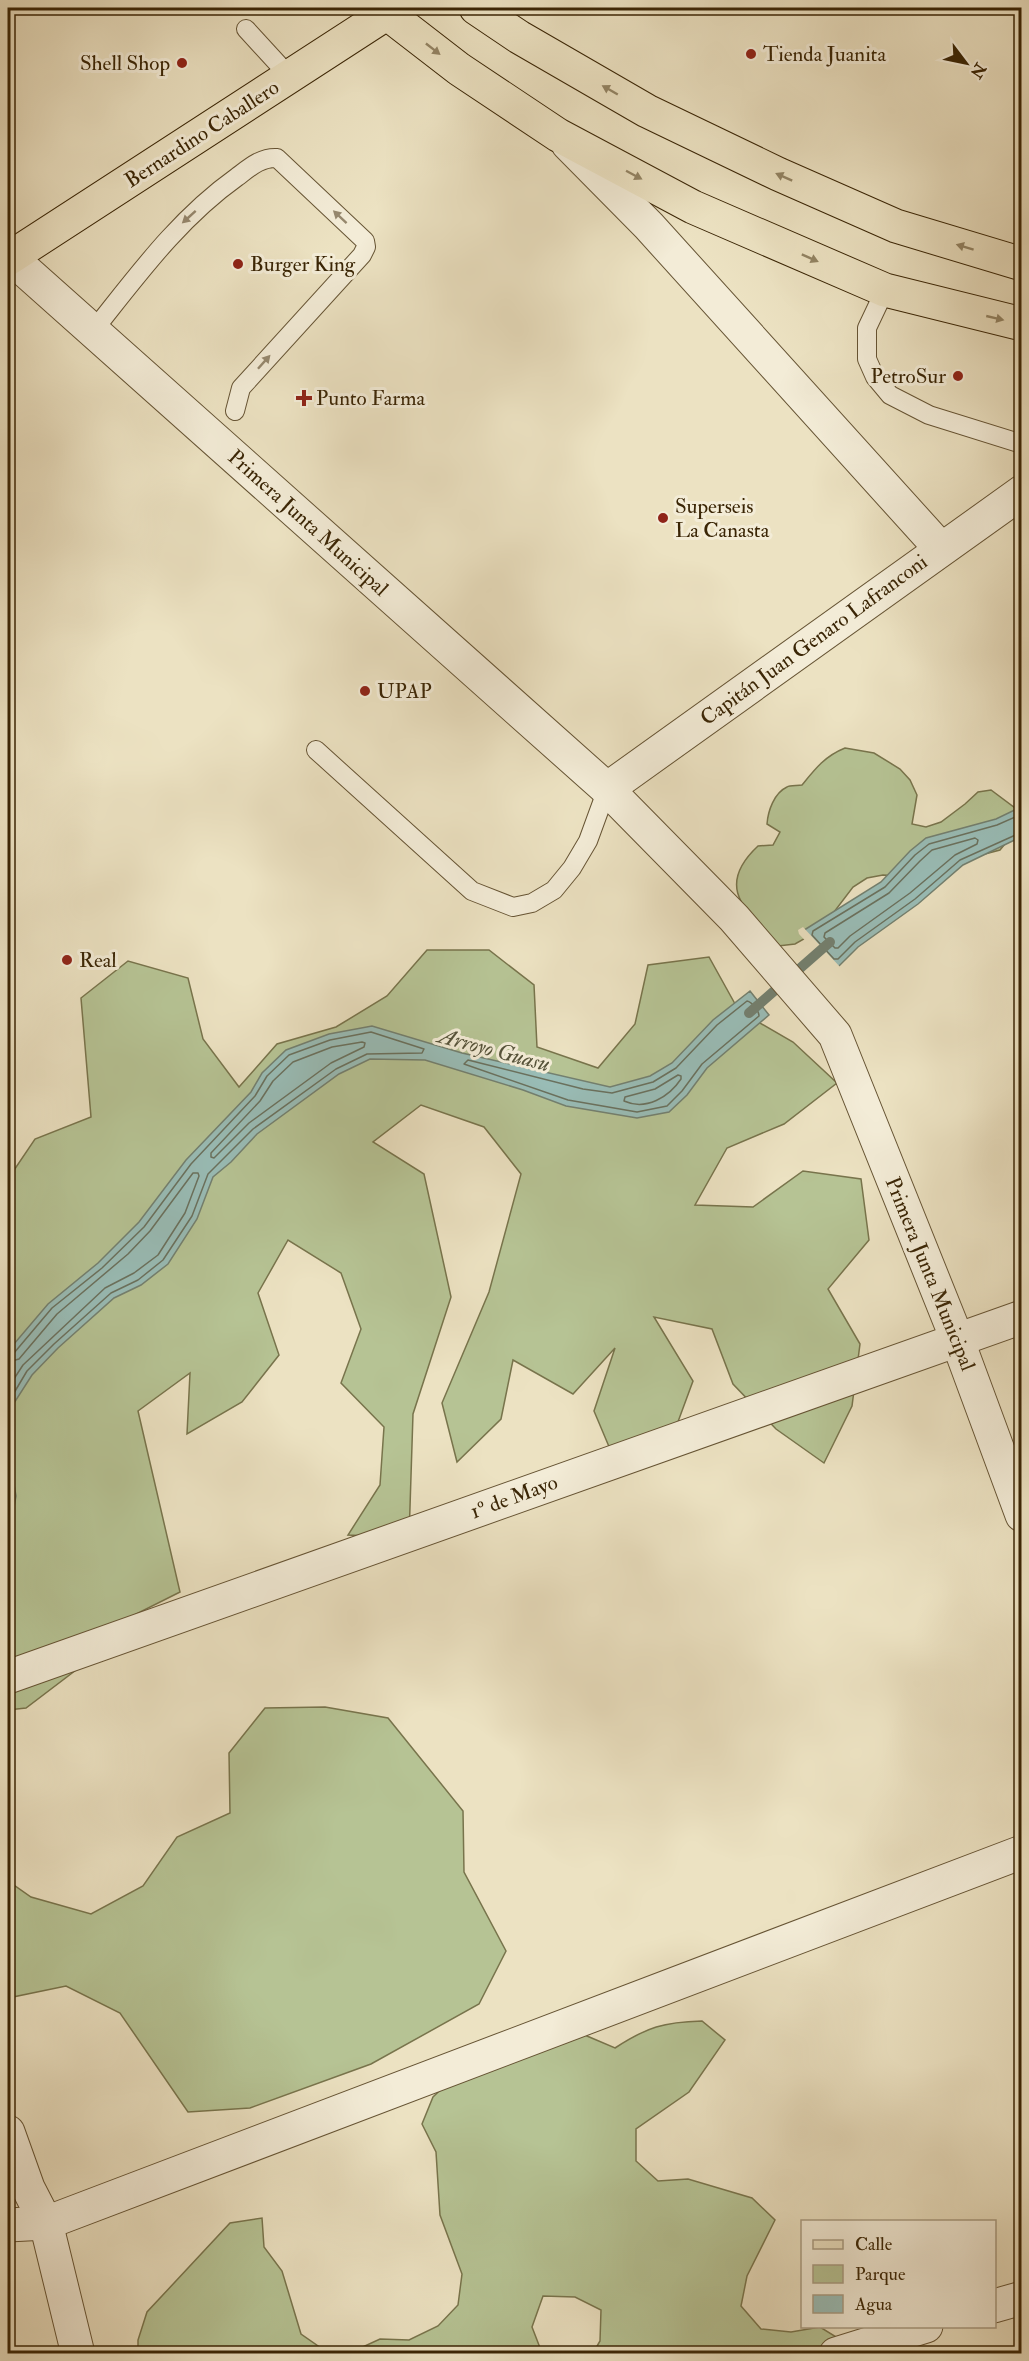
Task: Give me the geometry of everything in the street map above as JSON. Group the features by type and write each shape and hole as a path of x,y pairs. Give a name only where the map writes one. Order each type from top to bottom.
{"main road":[{"path":"476,8 519,37 647,111 778,174 896,226 1022,264"},
{"path":"388,9 459,69 558,135 693,207 885,290 1022,324"},
{"name":"Bernardino Caballero","path":"9,258 290,77 388,9"}],"street":[{"path":"558,135 649,226 941,549"},
{"name":"Primera Junta Municipal","path":"9,258 607,789 734,918 835,1035 957,1339 1022,1515"},
{"name":"Capitán Juan Genaro Lafranconi","path":"607,789 1022,492"},
{"name":"1º de Mayo","path":"8,1677 1022,1317"},
{"path":"8,2225 46,2223 1022,1852"},
{"path":"8,2132 28,2188 46,2223 78,2354"},
{"path":"996,2305 1022,2298"},
{"path":"836,2354 920,2328"}],"lane":[{"path":"246,29 290,77"},
{"path":"93,331 184,221 222,188 256,163 268,157 277,158 365,241 366,247 362,255 241,388 235,411"},
{"path":"885,290 867,328 867,359 875,377 890,395 929,415 1022,444"},
{"path":"316,750 472,891 513,907 532,903 554,890 572,868 588,841 607,789"}],"green space":[{"path":"845,748 874,753 900,769 910,780 917,795 912,824 926,827 941,822 978,792 991,790 1015,808 1015,827 1012,835 1000,850 900,876 883,875 867,878 853,887 834,912 811,935 795,944 778,946 756,922 740,899 737,887 738,875 745,861 758,846 773,845 780,832 767,824 770,808 779,793 788,786 802,785 826,759"},
{"path":"427,950 489,950 534,985 537,1047 598,1068 635,1024 648,965 709,957 739,1011 793,1042 837,1083 784,1124 727,1148 695,1205 753,1207 803,1171 861,1179 869,1240 828,1289 860,1344 852,1406 824,1463 776,1429 733,1384 712,1329 654,1317 693,1381 672,1438 618,1468 594,1411 615,1348 573,1394 513,1360 501,1419 457,1462 442,1403 489,1292 521,1174 484,1127 421,1105 373,1142 424,1174 451,1297 413,1414 409,1538 348,1535 380,1485 384,1427 341,1383 361,1329 341,1273 288,1240 258,1293 279,1355 242,1402 187,1434 190,1373 138,1411 180,1592 124,1620 80,1667 26,1708 8,1710 8,1179 35,1139 91,1117 81,998 128,961 188,978 203,1039 239,1087 277,1044 336,1027 387,996"},
{"path":"325,1707 388,1718 463,1811 464,1872 506,1951 479,2004 371,2064 250,2108 188,2112 120,2013 66,1986 8,1998 8,1881 31,1897 91,1914 143,1886 177,1837 230,1813 229,1753 265,1708"},
{"path":"561,2019 587,2036 615,2048 656,2027 702,2021 725,2040 689,2092 636,2129 636,2161 658,2181 688,2179 752,2198 775,2220 747,2276 741,2306 761,2329 791,2332 822,2328 846,2343 851,2353 593,2353 600,2341 601,2310 575,2297 543,2296 532,2327 542,2353 138,2354 138,2340 147,2312 230,2223 262,2218 264,2247 282,2271 301,2334 324,2350 354,2351 380,2339 409,2340 438,2326 458,2305 462,2274 440,2215 436,2152 422,2124 433,2097 454,2077"}],"water":[{"path":"1021,807 1021,837 963,865 918,904 858,947 836,969 801,932 881,882 910,851 926,838 996,819"},
{"path":"750,991 769,1015 707,1068 687,1095 669,1112 637,1118 566,1106 523,1090 425,1060 370,1059 339,1074 257,1134 231,1162 213,1177 197,1219 168,1264 141,1285 114,1298 58,1348 32,1375 14,1403 8,1419 8,1351 48,1304 98,1263 139,1222 186,1160 251,1092 262,1073 286,1050 329,1034 372,1026 462,1053 610,1087 650,1076 672,1063 713,1020"},
{"path":"8,1450 16,1496 8,1539"}],"pier":[{"path":"803,927 841,968 838,972 834,972 799,934 798,930"}],"waterway":[{"name":"Arroyo Guasu","path":"749,1013 830,942"}],"place":[{"name":"Tienda Juanita","path":"751,54"},
{"name":"Shell Shop","path":"182,63"},
{"name":"Burger King","path":"238,264"},
{"name":"PetroSur","path":"958,376"},
{"name":"Punto Farma","path":"304,398"},
{"name":"Superseis La Canasta","path":"663,518"},
{"name":"UPAP","path":"365,691"},
{"name":"Real","path":"67,960"}]}
